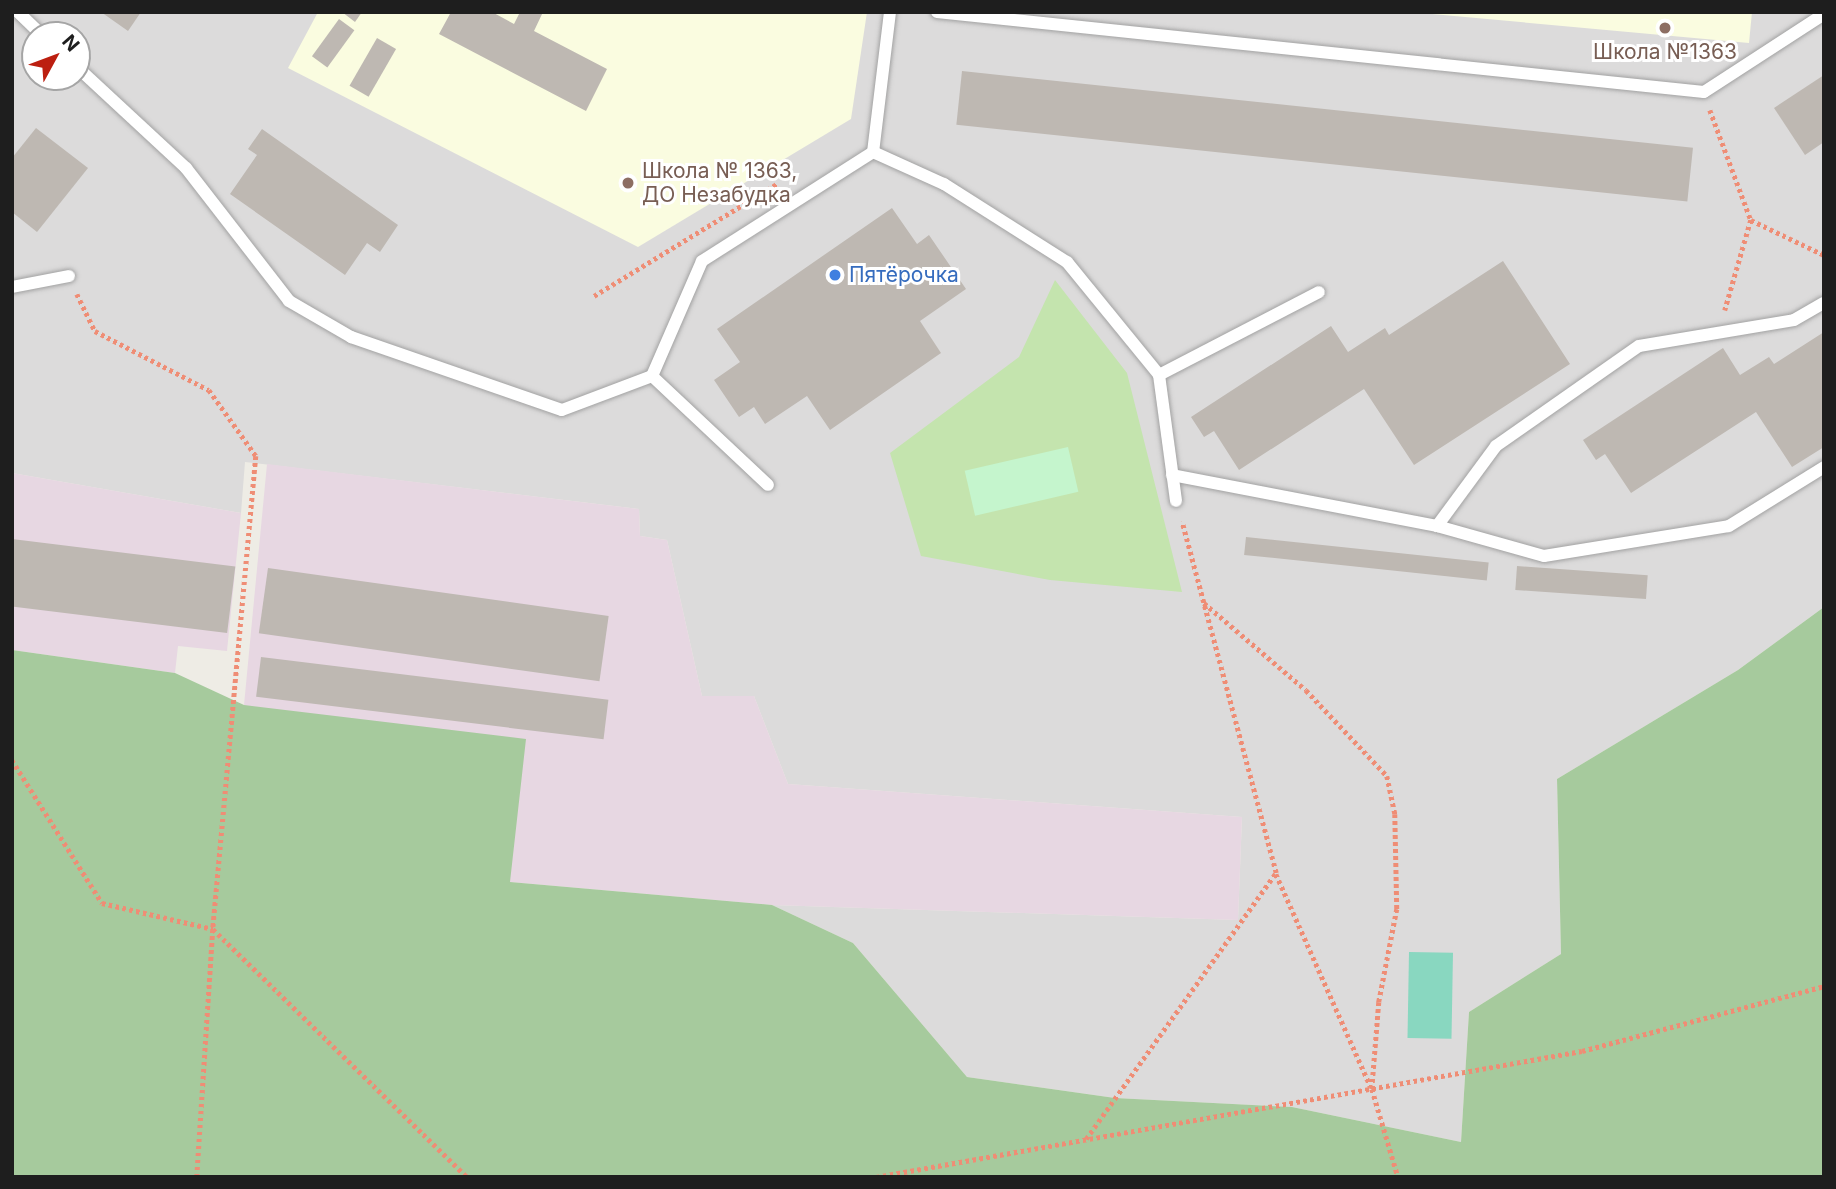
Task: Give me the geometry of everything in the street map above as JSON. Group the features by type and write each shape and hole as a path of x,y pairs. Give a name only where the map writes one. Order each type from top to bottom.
{"lane":[{"path":"873,152 890,12"},
{"path":"937,12 1047,18 1704,92 1824,14"},
{"path":"91,80 186,168 289,302 351,337 562,410 652,376 702,261 873,152"},
{"path":"873,152 944,184 1067,262 1159,375 1176,501"},
{"path":"12,287 69,276"},
{"path":"1159,375 1319,292"},
{"path":"1437,526 1496,446 1639,346 1794,320 1824,303"},
{"path":"652,376 768,485"},
{"path":"1172,475 1437,526 1544,556 1729,526 1824,467"}],"path":[{"path":"1704,92 1751,220 1718,332"},
{"path":"594,296 786,179"},
{"path":"1751,220 1824,255"},
{"path":"69,276 94,331 209,390 256,456 214,929 197,1177"},
{"path":"1176,501 1276,873 1372,1088 1398,1177"},
{"path":"1203,603 1306,690 1387,776 1395,814 1397,909 1379,1002 1372,1088"},
{"path":"12,760 102,903 214,929 467,1177"},
{"path":"1086,1140 1276,873"},
{"path":"876,1177 1582,1051 1824,986"}],"shaded area":[{"path":"12,12 1824,12 1824,607 1738,670 1557,779 1561,954 1469,1012 1461,1142 1292,1107 1115,1098 967,1077 853,943 772,905 1238,920 1242,817 788,784 754,696 702,696 667,540 640,536 639,509 245,462 241,513 12,473"},
{"name":"Школа № 1363, ДО Незабудка","path":"318,12 867,12 851,119 638,247 288,68"},
{"name":"Школа №1363","path":"1410,12 1752,12 1749,43"},
{"path":"267,464 639,509 640,536 667,540 702,696 754,696 788,784 1242,817 1238,920 772,905 510,882 244,705"},
{"path":"12,473 241,513 227,651 178,646 175,673 12,650"}],"green space":[{"path":"1055,280 1127,373 1182,592 1050,580 921,556 890,453 1019,357"},
{"path":"1068,447 1078,492 975,516 965,471"},
{"path":"1824,607 1824,1177 12,1177 12,650 175,673 244,705 526,739 510,882 772,905 853,943 967,1077 1115,1098 1292,1107 1461,1142 1469,1012 1561,954 1557,779 1738,670"},
{"path":"1409,952 1453,953 1451,1039 1407,1038"}],"building":[{"path":"101,12 141,12 128,31"},
{"path":"342,12 362,12 355,22"},
{"path":"451,12 492,12 514,24 520,12 543,12 534,31 607,69 586,111 439,34"},
{"path":"339,19 354,30 327,67 312,56"},
{"path":"377,38 396,49 369,97 350,86"},
{"path":"962,71 1693,148 1687,202 956,125"},
{"path":"1824,75 1824,142 1805,155 1774,108"},
{"path":"36,128 88,168 37,232 12,212 12,158"},
{"path":"262,129 398,225 380,252 367,243 345,275 230,194 257,155 248,149"},
{"path":"892,208 917,244 929,235 966,289 920,321 941,353 830,430 807,396 765,424 754,407 739,417 714,380 740,362 717,329"},
{"path":"1503,261 1570,364 1414,465 1364,389 1239,470 1214,431 1204,437 1191,417 1331,326 1348,352 1385,328 1389,335"},
{"path":"1824,332 1824,447 1792,467 1756,412 1631,493 1605,454 1596,460 1583,440 1723,348 1740,375 1769,357 1774,364"},
{"path":"1246,537 1489,563 1487,580 1244,555"},
{"path":"12,539 235,566 227,633 12,607"},
{"path":"1517,566 1648,575 1646,599 1515,590"},
{"path":"268,568 609,616 599,681 259,633"},
{"path":"261,657 608,700 604,739 256,697"}],"place":[{"name":"Школа №1363","path":"1665,28"},
{"name":"Школа № 1363, ДО Незабудка","path":"628,183"},
{"name":"Пятёрочка","path":"835,275"}]}
